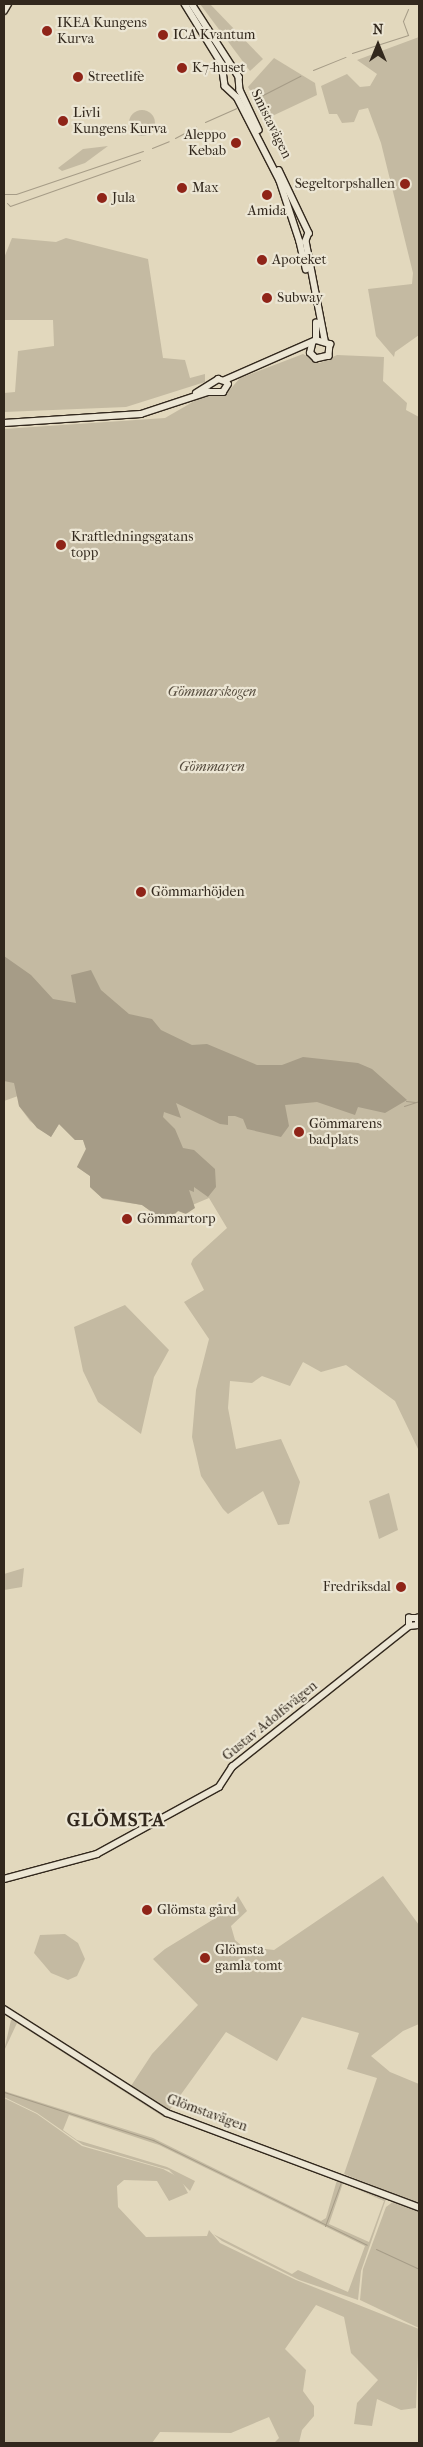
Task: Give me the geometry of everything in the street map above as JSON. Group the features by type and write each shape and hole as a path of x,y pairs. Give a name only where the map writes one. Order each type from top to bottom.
{"street":[{"path":"184,4 222,64 225,78 237,75 192,4"},
{"name":"Smistavägen","path":"237,75 239,86 300,229"},
{"name":"Smistavägen","path":"225,78 225,86 231,90 280,181 300,229"},
{"path":"231,90 239,86"},
{"path":"310,353 314,342 303,242 309,233 300,229 295,237 303,242 324,340 331,347 328,357 316,359 310,353"},
{"path":"164,407 213,384 218,379 227,382 314,342 324,340"},
{"path":"227,382 277,358 310,353"},
{"path":"4,423 117,418 225,391 227,382"},
{"path":"213,384 217,392"},
{"name":"Gustav Adolfsvägen","path":"4,1879 105,1850 219,1787 232,1767 409,1626 418,1626 418,1618"},
{"name":"Glömstavägen","path":"4,2009 167,2113 419,2207"}],"green space":[{"path":"200,4 210,4 263,59 250,71"},
{"path":"419,37 419,335 395,352 394,357 376,336 368,289 412,284 413,273 381,143 368,108 359,110 354,122 342,123 337,114 329,114 321,86 347,74 360,87 370,86 377,74 357,60"},
{"path":"274,58 315,83 317,95 268,118 248,87"},
{"path":"142,110 151,114 155,123 151,132 142,136 133,132 129,123 133,114"},
{"path":"108,146 85,163 62,171 58,168 83,149"},
{"path":"12,238 56,242 66,238 148,259 163,358 185,360 190,378 205,374 205,382 126,407 4,412 4,393 15,392 18,351 54,346 53,320 4,320 4,258"},
{"name":"Gömmarskogen","path":"303,354 320,363 337,355 384,357 383,381 407,403 406,410 419,417 419,1451 395,1401 346,1365 321,1372 303,1362 290,1386 262,1376 252,1383 230,1381 228,1408 236,1449 281,1439 300,1482 289,1524 278,1525 263,1491 228,1514 223,1509 201,1476 192,1437 196,1390 209,1339 184,1302 204,1290 191,1264 193,1259 227,1228 209,1198 178,1211 166,1222 142,1205 103,1199 90,1187 90,1176 77,1167 86,1149 83,1140 75,1140 59,1124 51,1137 30,1121 19,1106 18,1096 4,1101 4,429 165,418 203,396 227,393 240,378"},
{"path":"125,1305 169,1350 154,1377 141,1434 98,1402 83,1371 74,1327"},
{"path":"389,1493 398,1530 379,1539 369,1501"},
{"path":"24,1568 22,1587 4,1590 4,1574"},
{"path":"383,1876 419,1925 419,2024 403,2031 371,2056 390,2072 419,2084 419,2204 344,2174 377,2078 347,2069 359,2033 302,2017 277,2061 226,2032 169,2111 129,2089 152,2054 198,2005 153,1959 165,1949 227,1911 238,1896 247,1911 231,1926 235,1940 242,1946 274,1950"},
{"path":"65,1934 78,1943 85,1959 77,1976 68,1980 51,1973 34,1953 40,1935"},
{"path":"11,2020 15,2020 164,2114 256,2147 386,2199 361,2271 358,2300 299,2280 222,2241 213,2234 292,2274 298,2270 348,2292 365,2246 159,2145 69,2115 63,2130 77,2140 167,2167 195,2181 190,2191 169,2170 83,2145 37,2113 4,2097 4,2091 153,2138 321,2221 326,2218 337,2180 162,2116 17,2023 4,2051","holes":["343,2183 384,2201 369,2242 329,2224"]},
{"path":"4,2098 37,2114 82,2146 163,2169 180,2178 188,2193 169,2201 157,2181 124,2180 117,2186 118,2207 146,2237 207,2236 209,2230 220,2243 296,2280 419,2329 416,2408 401,2410 377,2399 372,2426 354,2424 357,2403 378,2380 351,2353 344,2317 316,2305 285,2349 306,2370 303,2391 314,2406 314,2416 302,2430 299,2443 274,2443 279,2438 269,2417 231,2433 160,2432 152,2443 4,2443"},
{"path":"394,2201 419,2209 419,2328 360,2300 363,2269 386,2207"}],"shaded area":[{"path":"4,956 31,975 53,999 76,1003 71,975 91,970 101,990 129,1014 152,1019 161,1030 192,1045 207,1044 257,1065 282,1065 303,1057 358,1063 372,1069 407,1100 385,1113 358,1107 355,1115 317,1102 285,1105 289,1126 281,1137 247,1129 243,1119 235,1116 228,1116 228,1125 220,1124 176,1103 181,1118 164,1112 163,1117 175,1129 183,1148 194,1150 215,1169 216,1187 208,1197 194,1187 194,1192 189,1190 195,1208 186,1214 178,1211 166,1222 142,1205 102,1198 90,1187 90,1176 77,1167 86,1149 83,1140 75,1140 59,1124 51,1137 37,1128 19,1106 14,1083 4,1081"}],"waterway":[{"path":"352,53 408,35 403,21 408,9"},
{"path":"313,70 345,57"},
{"path":"255,99 300,76"},
{"path":"205,122 236,108"},
{"path":"175,138 196,127"},
{"path":"152,148 169,141"},
{"path":"4,194 16,194 143,151"},
{"path":"7,203 10,206 140,160"},
{"path":"406,1101 415,1102"},
{"path":"404,1106 419,1101"},
{"path":"4,2092 153,2140 367,2245"},
{"path":"325,2226 341,2182"},
{"path":"376,2249 419,2269"}],"place":[{"name":"IKEA Kungens Kurva","path":"47,31"},
{"name":"ICA Kvantum","path":"163,35"},
{"name":"K7-huset","path":"182,68"},
{"name":"Streetlife","path":"78,77"},
{"name":"Livli Kungens Kurva","path":"63,121"},
{"name":"Aleppo Kebab","path":"236,143"},
{"name":"Segeltorpshallen","path":"405,184"},
{"name":"Max","path":"182,188"},
{"name":"Amida","path":"267,195"},
{"name":"Jula","path":"102,198"},
{"name":"Apoteket","path":"262,260"},
{"name":"Subway","path":"267,298"},
{"name":"Kraftledningsgatans topp","path":"61,545"},
{"name":"Gömmarhöjden","path":"141,892"},
{"name":"Gömmarens badplats","path":"299,1132"},
{"name":"Gömmartorp","path":"127,1219"},
{"name":"Fredriksdal","path":"401,1587"},
{"name":"Glömsta gård","path":"147,1910"},
{"name":"Glömsta gamla tomt","path":"205,1958"}],"district":[{"name":"GLÖMSTA","path":"116,1821"}],"park label":[{"name":"Gömmaren","path":"212,767"}]}
